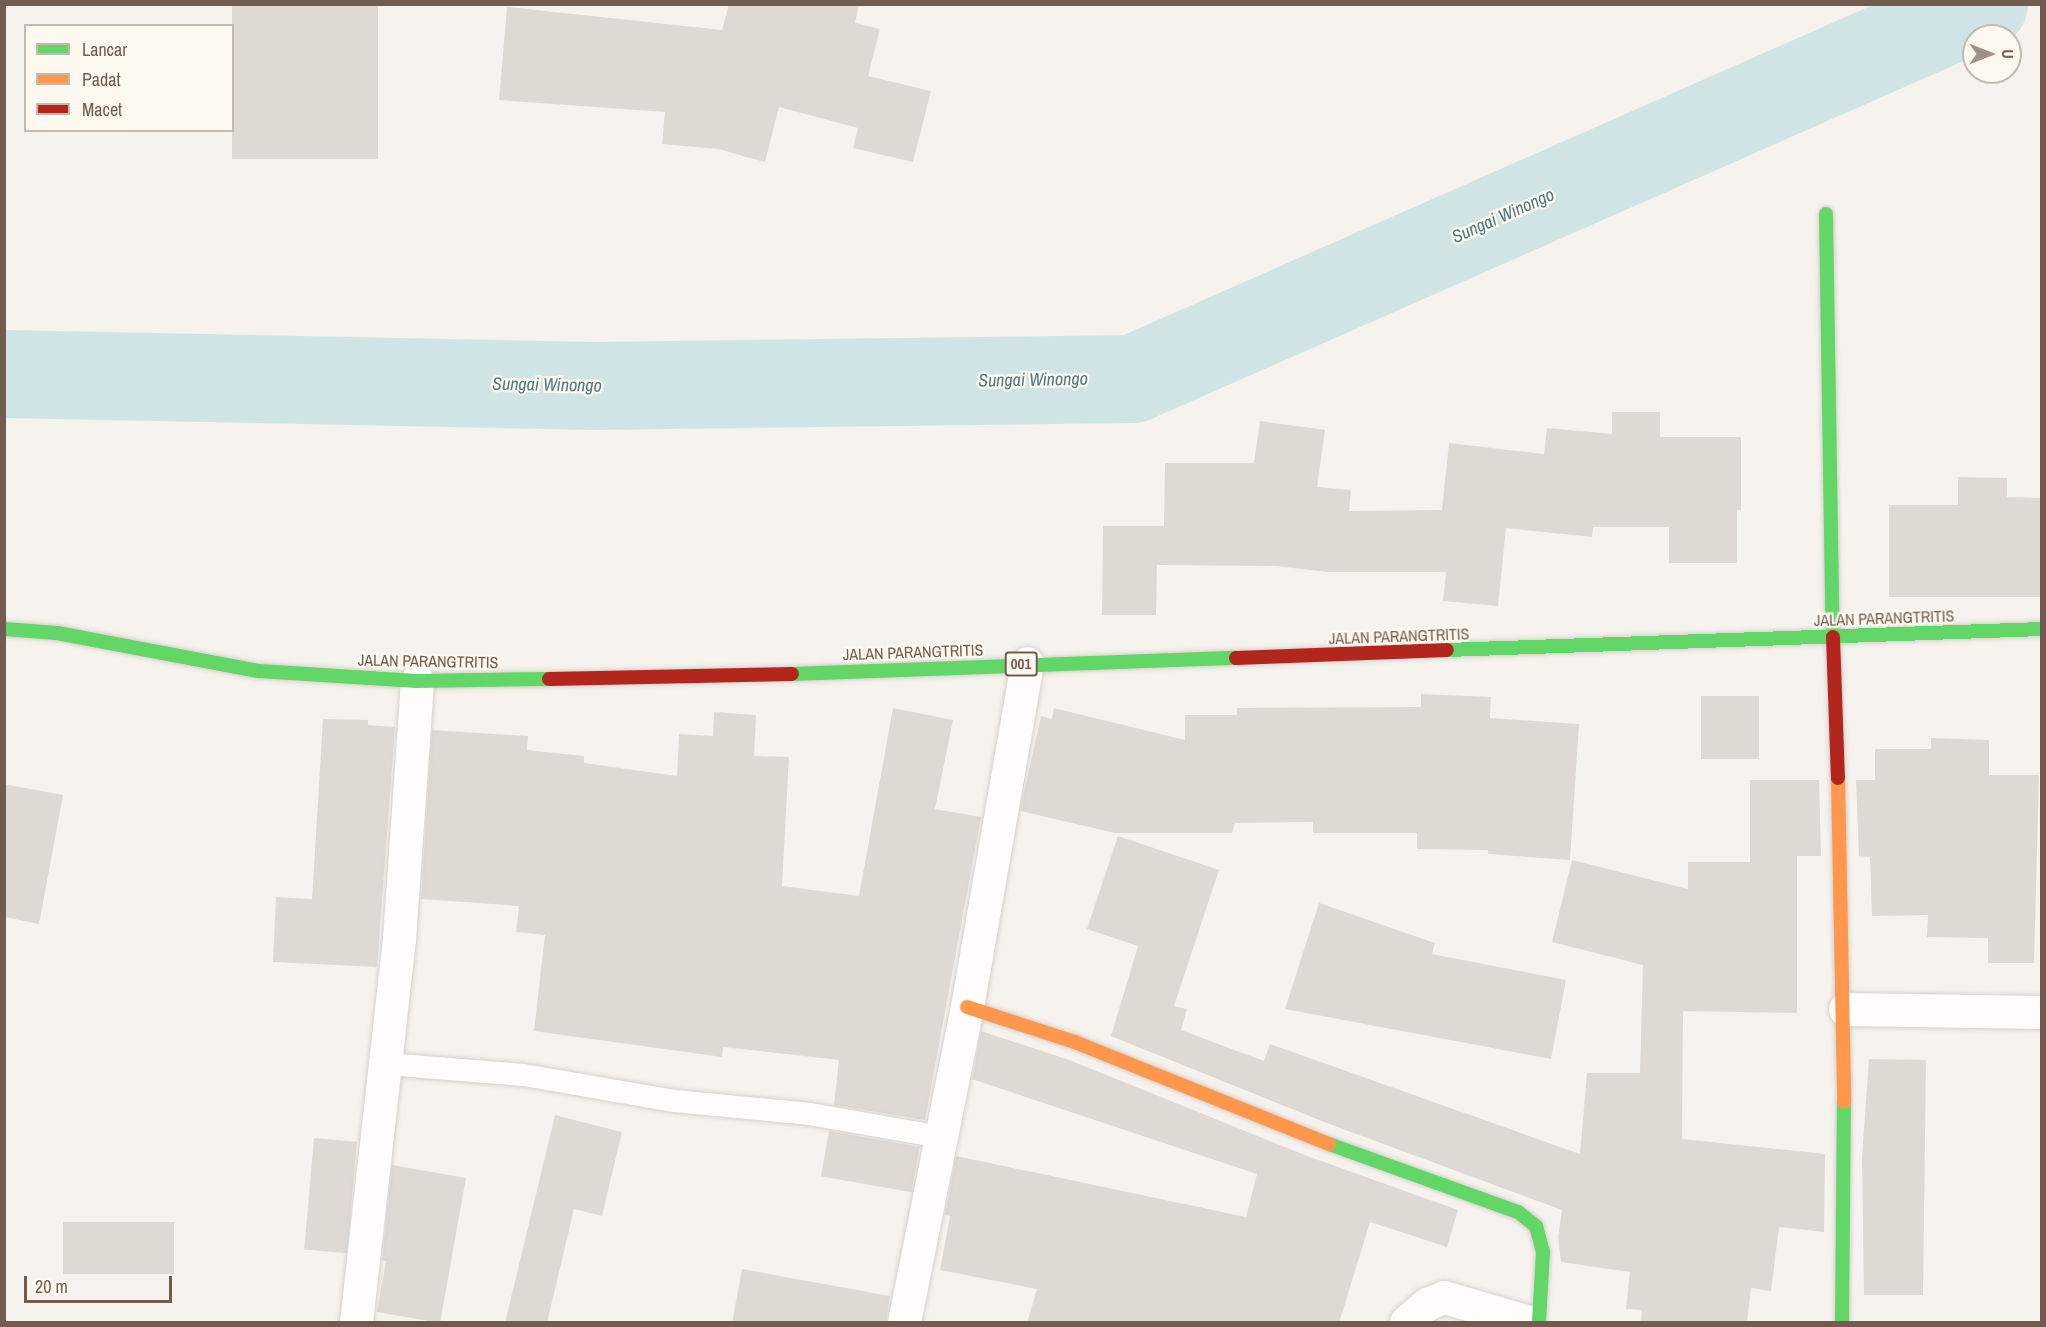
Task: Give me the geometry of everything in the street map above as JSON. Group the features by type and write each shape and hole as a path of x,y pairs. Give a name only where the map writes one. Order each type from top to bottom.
{"main road":[{"path":"1826,214 1833,636 1845,1009 1842,1323"},
{"name":"JALAN PARANGTRITIS","path":"4,629 57,633 259,671 417,681 740,676 1027,663 2042,629"},
{"path":"967,1007 1075,1042 1317,1140 1518,1212 1536,1226 1543,1252 1539,1323"}],"street":[{"path":"904,1323 967,1007 1027,663"},
{"path":"356,1323 387,1064 417,681"},
{"path":"1845,1009 2042,1012"},
{"path":"1406,1323 1427,1304 1444,1296 1528,1323"}],"lane":[{"path":"387,1064 524,1075 675,1101 810,1114 941,1137"}],"building":[{"path":"232,4 378,4 378,159 232,159 234,24 232,24"},
{"path":"729,4 859,4 855,23 880,29 868,76 931,91 913,162 853,148 858,128 779,107 765,162 718,149 662,144 665,112 499,100 507,7 722,30"},
{"path":"1612,412 1660,412 1660,437 1741,437 1741,510 1737,510 1737,563 1669,563 1669,527 1593,527 1592,537 1506,528 1498,606 1443,601 1446,572 1327,572 1276,566 1157,565 1156,615 1102,615 1103,526 1164,526 1165,463 1254,463 1260,421 1325,430 1317,487 1351,490 1349,511 1442,510 1449,443 1544,454 1547,428 1612,434"},
{"path":"1958,477 2007,478 2007,497 2042,498 2042,597 1889,597 1889,505 1958,505"},
{"path":"1421,694 1491,697 1490,718 1579,724 1570,860 1488,854 1488,850 1417,849 1417,833 1313,833 1313,822 1235,823 1232,833 1115,833 1020,811 1041,716 1052,719 1054,708 1185,740 1185,715 1237,715 1237,708 1421,707"},
{"path":"1701,696 1759,696 1759,759 1701,759"},
{"path":"893,708 953,720 935,809 981,817 925,1120 834,1105 839,1060 723,1047 722,1057 534,1031 545,935 516,932 519,906 421,899 432,730 528,736 527,750 584,756 584,763 677,776 679,734 713,736 714,712 756,715 754,756 789,757 782,886 859,896"},
{"path":"323,719 368,720 368,725 395,727 377,967 273,962 276,897 312,899"},
{"path":"1931,738 1989,740 1989,775 2039,775 2034,963 1988,963 1988,938 1927,937 1928,915 1872,916 1870,857 1859,856 1856,780 1875,780 1875,749 1931,749"},
{"path":"1750,780 1819,780 1821,856 1797,856 1797,1013 1683,1011 1682,1139 1825,1154 1824,1232 1779,1227 1771,1291 1751,1288 1747,1323 1641,1323 1642,1310 1626,1309 1630,1272 1561,1262 1558,1237 1562,1210 1324,1122 1111,1036 1138,946 1087,929 1118,836 1219,870 1174,1006 1187,1009 1181,1030 1264,1061 1270,1044 1580,1154 1587,1073 1640,1073 1643,965 1552,942 1572,860 1688,889 1688,862 1750,862"},
{"path":"4,784 63,795 39,924 4,917"},
{"path":"1319,903 1435,943 1432,954 1566,980 1551,1059 1285,1009"},
{"path":"981,1031 1069,1060 1310,1157 1458,1210 1447,1247 1370,1222 1339,1323 1027,1323 1037,1289 940,1270 950,1216 945,1215 956,1156 1246,1217 1257,1174 972,1079"},
{"path":"1869,1059 1926,1060 1923,1295 1864,1295 1862,1158"},
{"path":"555,1115 622,1132 602,1216 574,1209 547,1323 505,1323"},
{"path":"829,1131 920,1147 912,1192 821,1176"},
{"path":"314,1138 357,1142 347,1253 304,1250"},
{"path":"392,1165 466,1178 440,1323 377,1312 386,1261 382,1260"},
{"path":"63,1222 174,1222 174,1274 63,1274"},
{"path":"742,1269 890,1296 886,1323 732,1323"}],"waterway":[{"name":"Sungai Winongo","path":"4,374 595,386 1133,379 1984,4"}],"traffic: fast":[{"path":"1826,214 1833,637"},
{"path":"4,629 57,633 259,671 417,681 549,679"},
{"path":"1447,650 2042,629"},
{"path":"792,674 1236,658"},
{"path":"1842,1322 1844,1102"},
{"path":"1329,1144 1518,1212 1536,1226 1543,1252 1539,1322"}],"traffic: slow":[{"path":"1838,778 1844,1102"},
{"path":"967,1007 1075,1042 1329,1144"}],"traffic: jam":[{"path":"1833,637 1838,778"},
{"path":"1236,658 1447,650"},
{"path":"549,679 792,674"}]}
